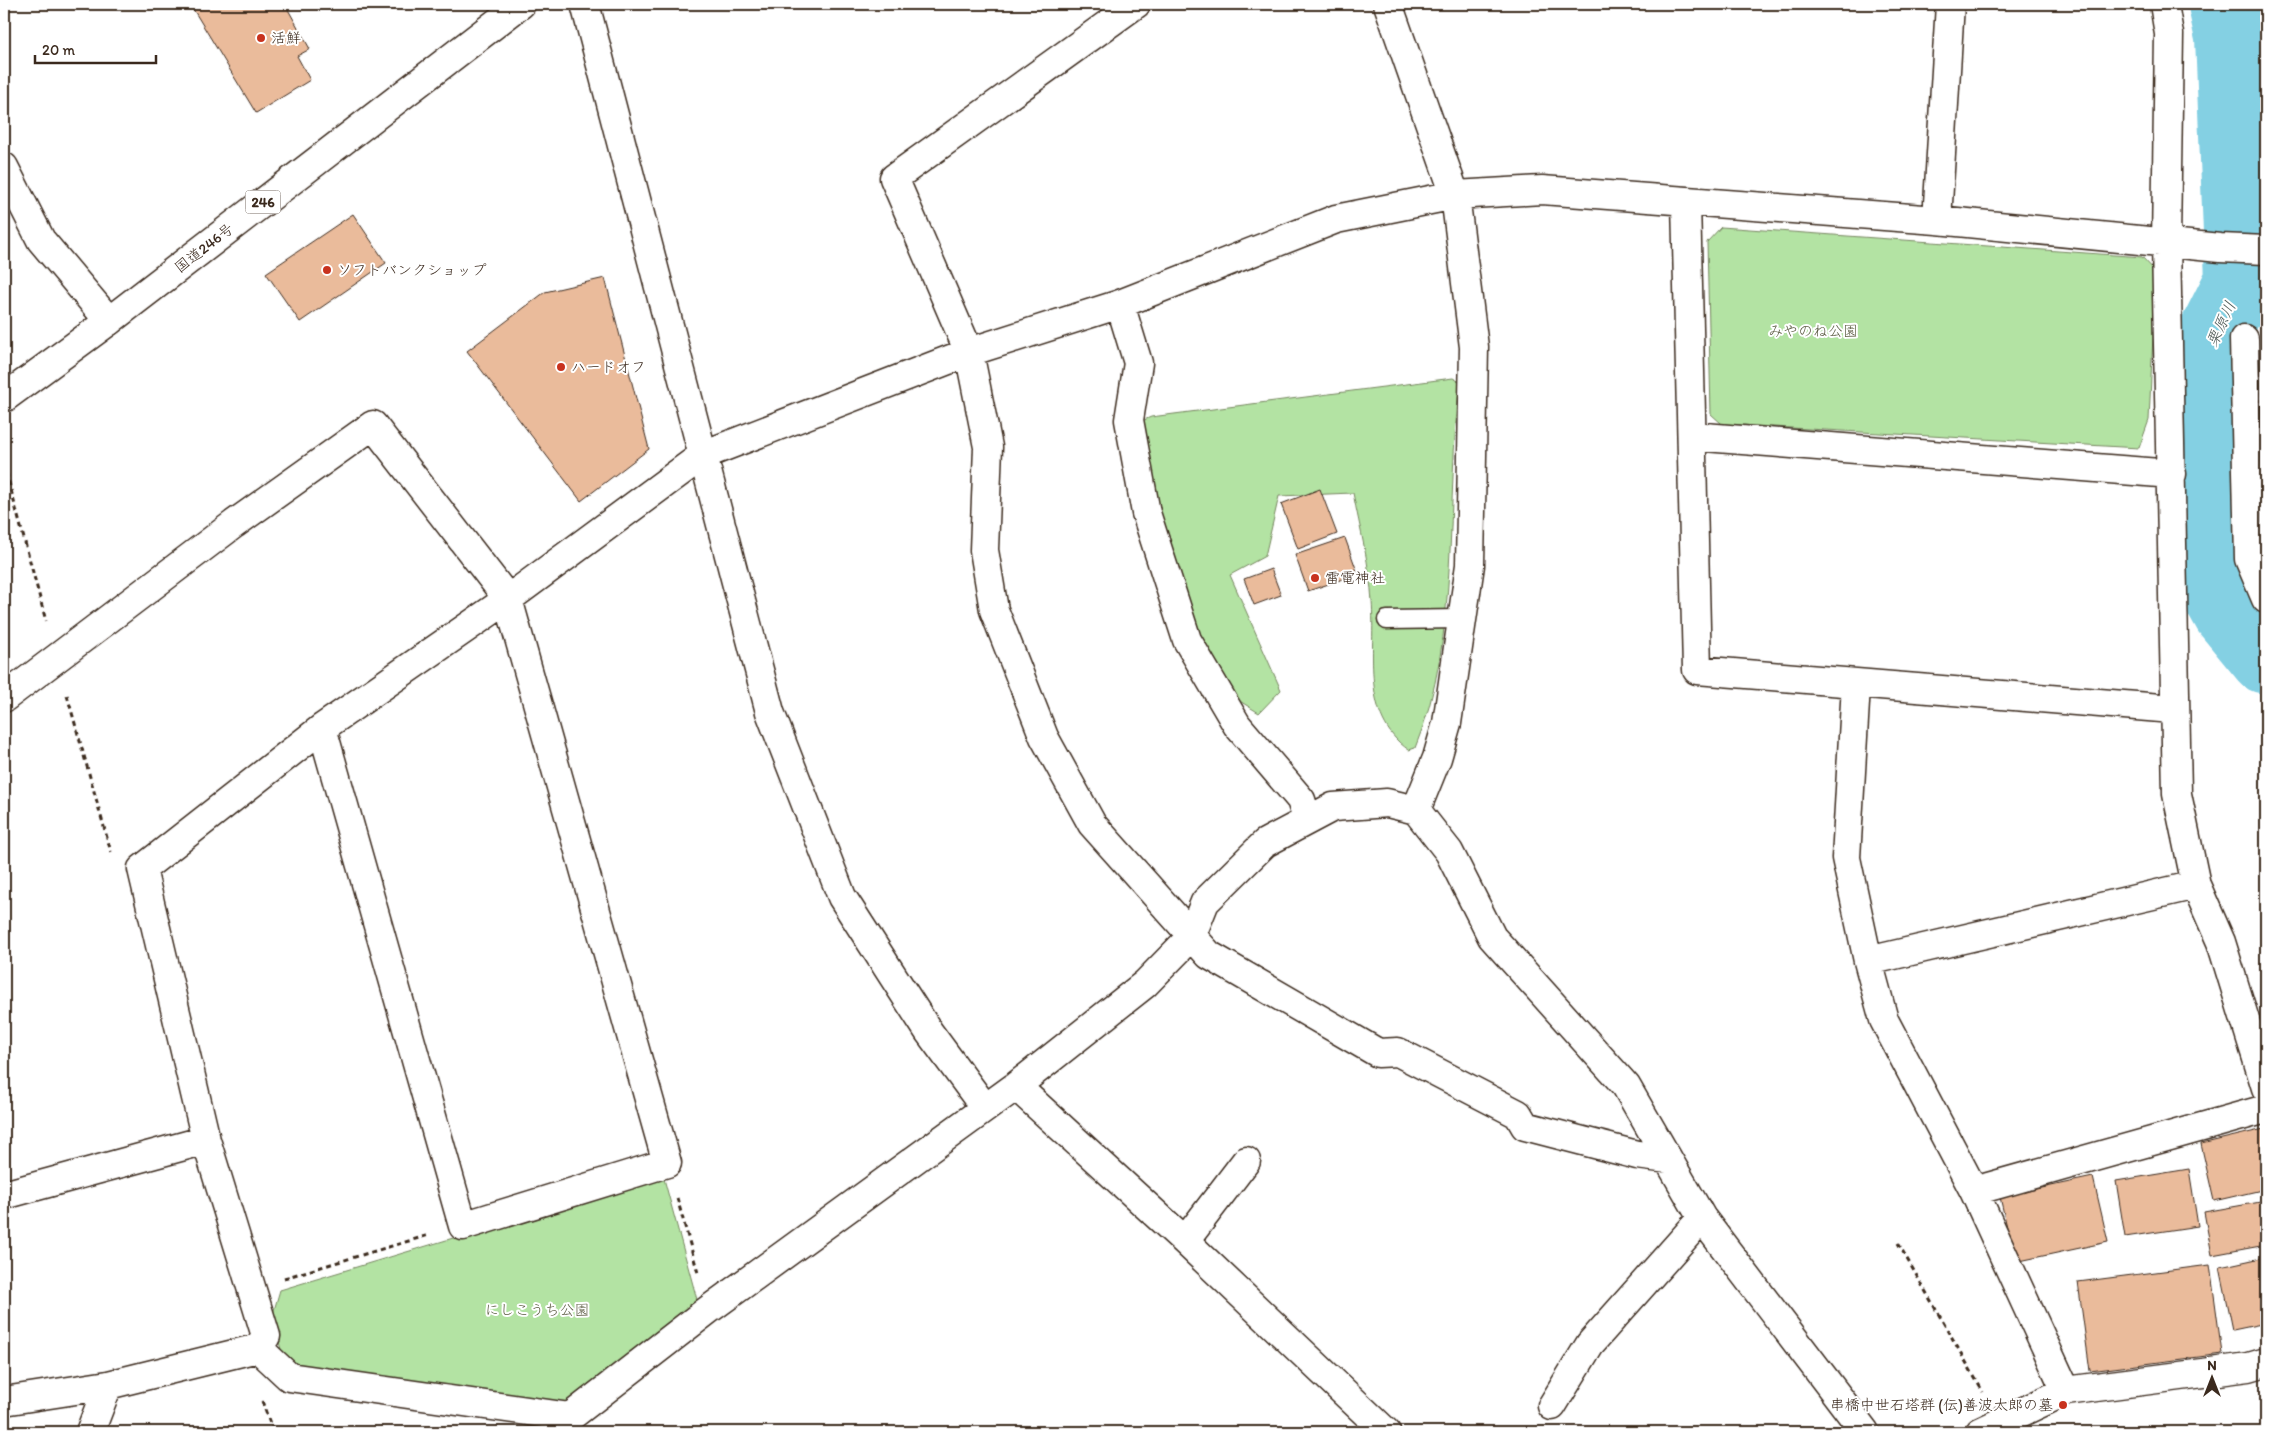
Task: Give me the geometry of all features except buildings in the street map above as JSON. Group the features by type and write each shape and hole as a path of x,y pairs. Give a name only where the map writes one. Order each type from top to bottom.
{"main road":[{"name":"国道246号","path":"4,398 109,321 521,4"},
{"path":"585,4 770,712 842,897 929,1032 985,1108"},
{"path":"1136,4 894,178 969,352 988,447 984,550 994,610 1044,737 1092,824 1209,955 1378,1053 1398,1052 1518,1114 1525,1126 1637,1155 1668,1159"},
{"path":"1388,4 1455,195 1474,347 1470,564 1446,724 1437,758 1416,810"},
{"path":"1937,220 1950,4"},
{"path":"2164,4 2169,34 2166,243 2172,474 2173,709 2177,794 2196,885 2221,942 2266,1088"},
{"path":"4,167 41,240 109,321"},
{"path":"4,1400 108,1385 258,1348 266,1336 206,1140 142,869 322,728 508,599 703,455 969,352 1120,304 1336,219 1455,195 1542,190 1937,220 2220,248 2266,250"},
{"path":"1686,201 1697,670 1856,685 2173,709"},
{"path":"1120,304 1138,363 1129,420 1146,513 1187,640 1237,725 1301,800 1306,819"},
{"path":"2244,339 2249,558 2266,599"},
{"path":"4,698 234,524 373,425 508,599 667,1163 463,1226 322,728"},
{"path":"1692,436 2172,474"},
{"path":"1856,685 1846,858 1868,961 1884,1020 1974,1191 2066,1390"},
{"path":"258,1348 289,1377 570,1417 708,1310 1016,1086 1145,984 1191,937 1206,902 1265,843 1306,819 1333,807 1387,803 1416,810 1449,852 1492,937 1626,1086 1702,1218 1865,1432"},
{"path":"1868,961 2196,885"},
{"path":"1016,1086 1185,1241 1386,1432"},
{"path":"1974,1191 2266,1109"},
{"path":"4,1195 206,1140"},
{"path":"1185,1241 1246,1161"},
{"path":"1552,1406 1590,1344 1702,1218"},
{"path":"1986,1430 2066,1390 2249,1367 2266,1362"},
{"path":"90,1432 108,1385"}],"lane":[{"path":"1387,620 1461,619"}],"path":[{"path":"4,464 111,853"},
{"path":"667,1163 708,1310"},
{"path":"252,1287 463,1226"},
{"path":"1898,1243 1986,1430"}],"green space":[{"name":"みやのね公園","path":"1721,227 2142,257 2156,272 2149,420 2139,448 1722,424 1711,414 1707,242"},
{"path":"1453,378 1460,382 1445,615 1439,661 1430,705 1415,748 1409,750 1394,736 1383,720 1377,702 1374,682 1371,588 1353,493 1279,496 1265,556 1230,575 1281,690 1259,713 1230,695 1195,648 1162,555 1141,427 1144,420 1151,417"},
{"name":"にしこうち公園","path":"663,1175 699,1307 565,1409 305,1372 284,1360 272,1317 280,1290"}],"waterway":[{"name":"栗原川","path":"2224,4 2231,37 2241,280 2207,348 2207,526 2211,581 2229,613 2266,658"}],"place":[{"name":"活鮮","path":"261,38"},
{"name":"ソフトバンクショップ","path":"327,270"},
{"name":"ハードオフ","path":"561,367"},
{"name":"雷電神社","path":"1315,578"},
{"name":"串橋中世石塔群 (伝)善波太郎の墓","path":"2063,1405"}]}
